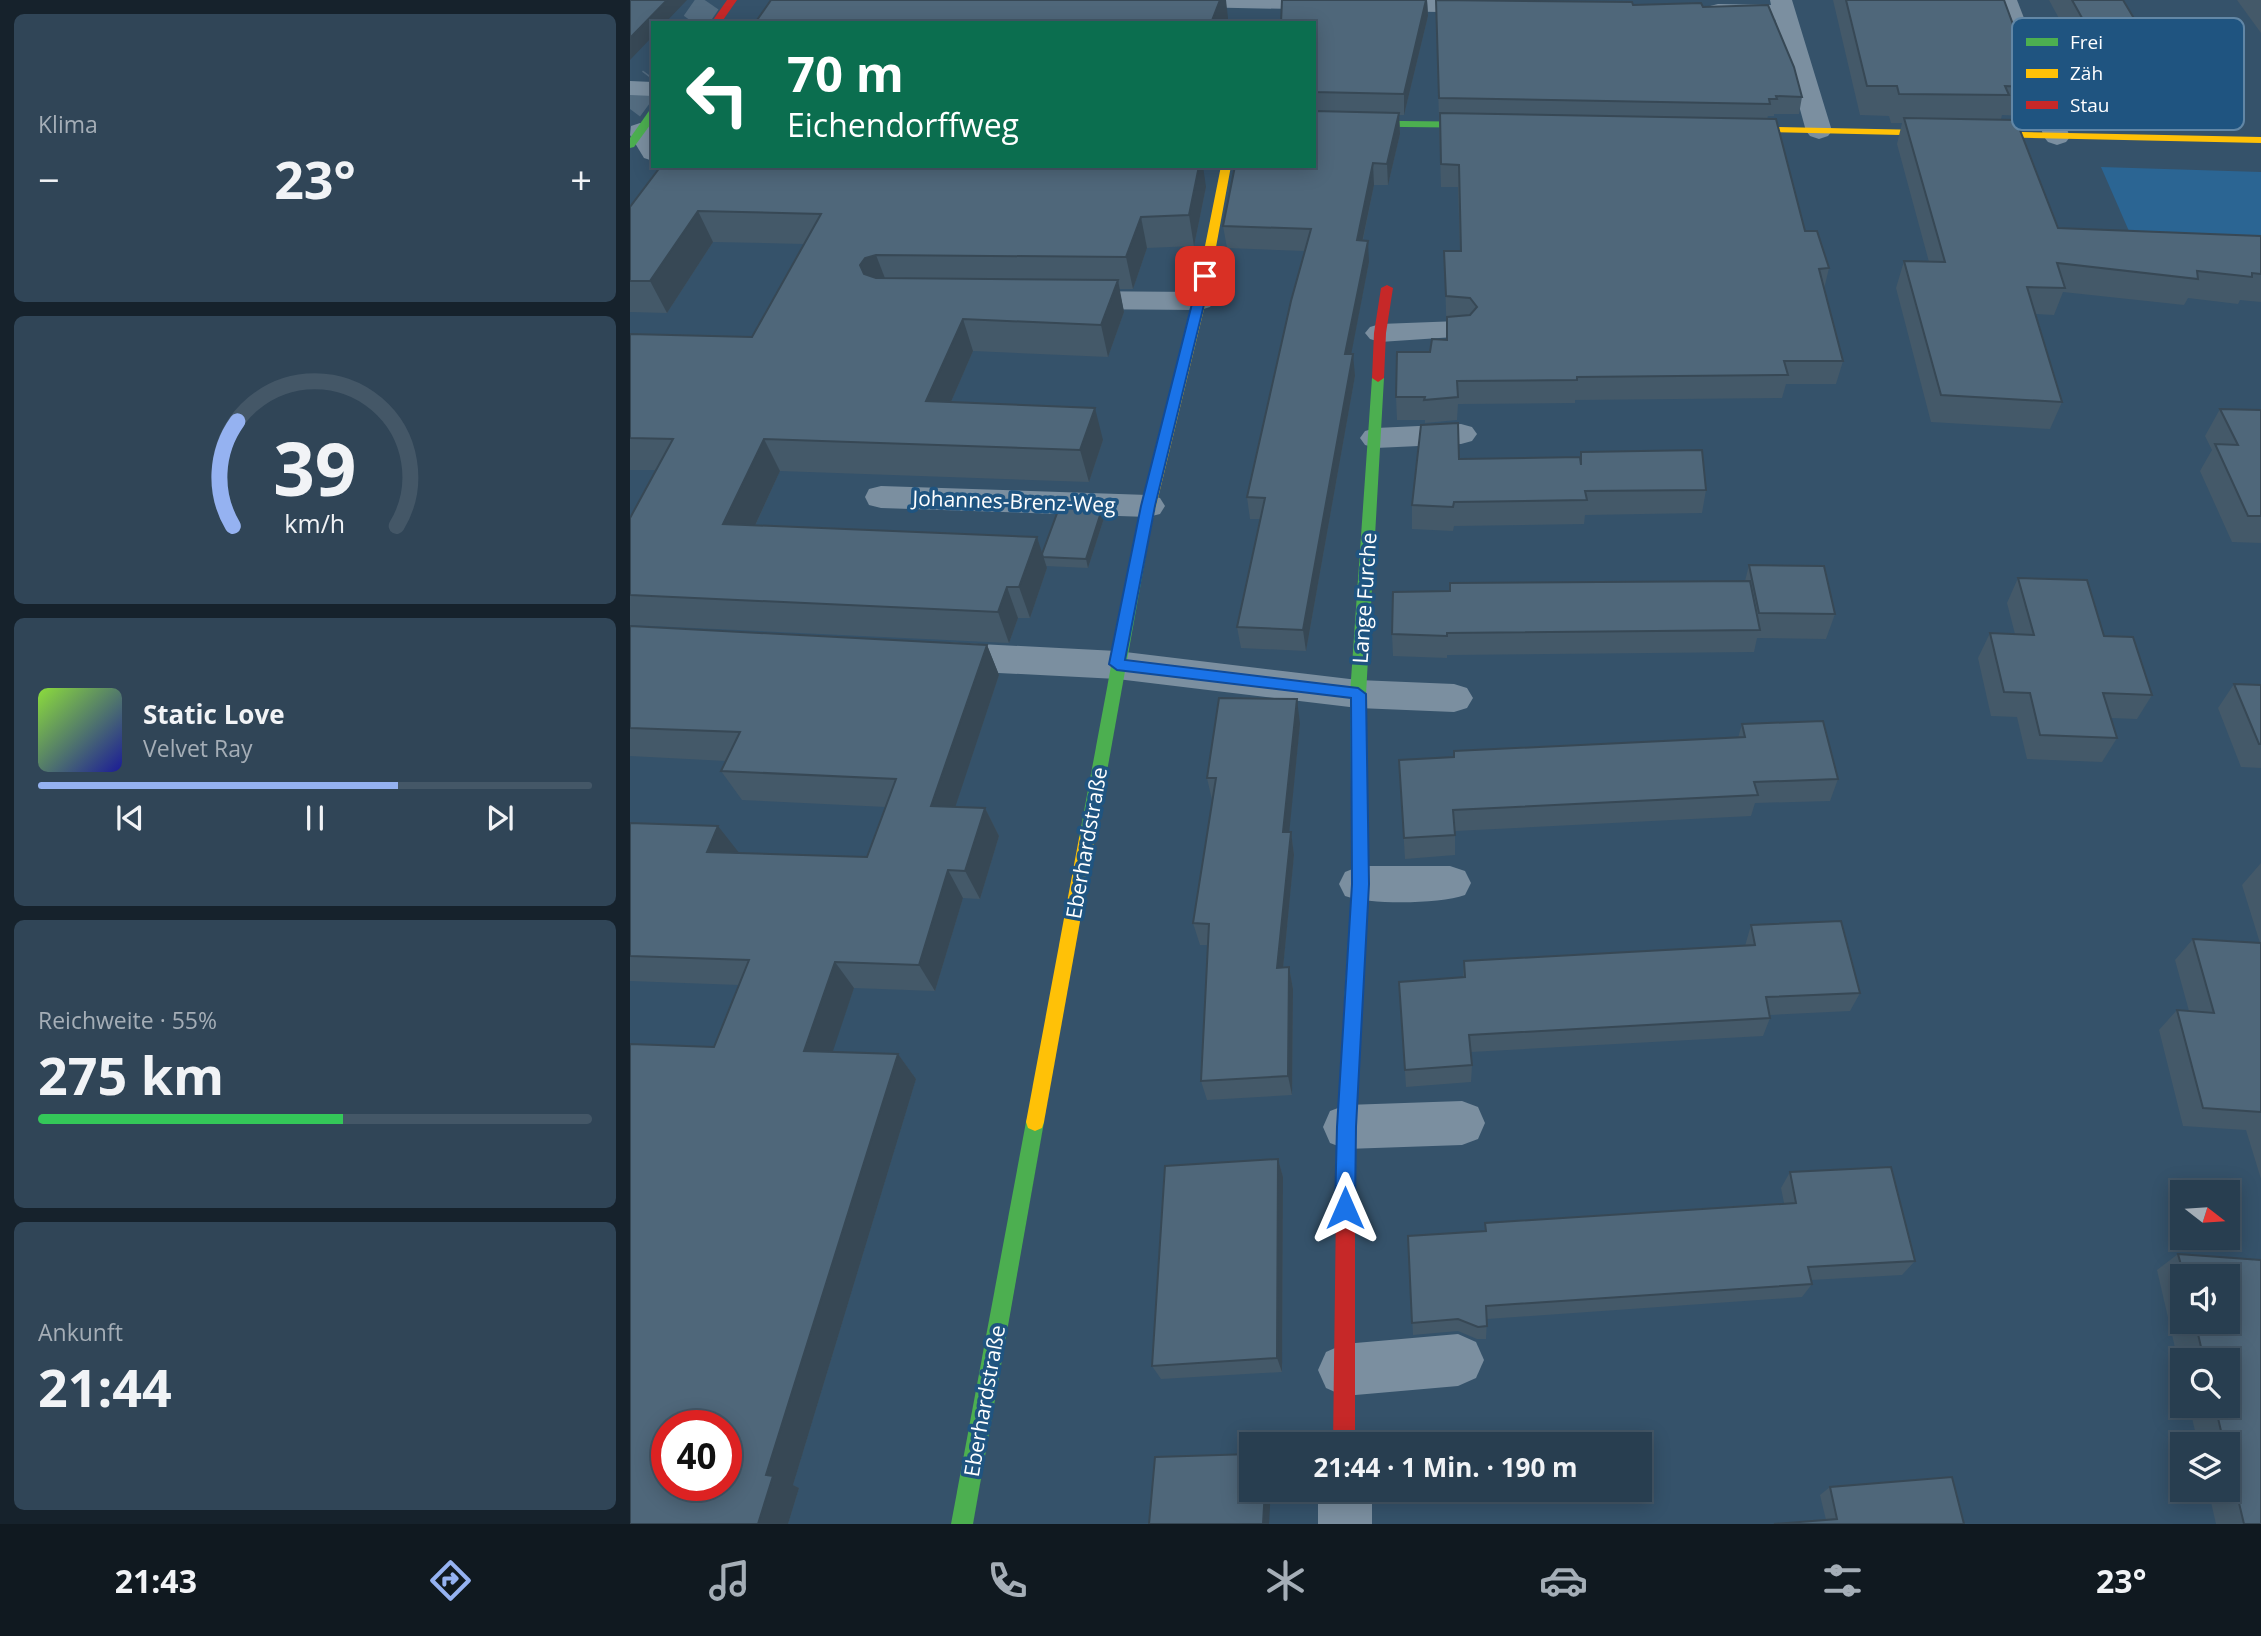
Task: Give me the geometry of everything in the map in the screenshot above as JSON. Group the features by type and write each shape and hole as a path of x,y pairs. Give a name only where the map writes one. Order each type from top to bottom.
{"street":[{"path":"717,21 732,0"},
{"path":"1191,0 1260,8 1507,7"},
{"path":"2006,0 2013,18"},
{"path":"1691,10 1782,6 1819,131"},
{"path":"630,88 651,89"},
{"path":"1316,122 1505,126"},
{"path":"641,129 651,149"},
{"path":"1710,129 2261,140"},
{"path":"2054,130 2057,137"},
{"name":"Eberhardstraße","path":"962,1524 1092,817 1117,664 1148,506 1200,301 1226,168"},
{"name":"Lange Furche","path":"1344,1432 1346,1127 1360,884 1358,694 1376,438 1380,333 1387,288"},
{"path":"1037,299 1200,301"},
{"path":"1380,333 1459,330"},
{"path":"1376,438 1461,434"},
{"name":"Johannes-Brenz-Weg","path":"881,497 1148,506"},
{"path":"908,654 1117,664 1358,694 1454,698"},
{"path":"1360,884 1450,883"},
{"path":"1346,1127 1462,1123"},
{"path":"1344,1370 1458,1360"},
{"path":"1345,1502 1345,1524"}],"shaded area":[{"path":"2101,167 2261,172 2261,258 2139,254"}],"building":[{"path":"630,0 667,0 630,38"},
{"path":"771,0 1220,0 1212,21 756,21"},
{"path":"1282,0 1426,0 1404,94 1316,92 1316,21 1281,21"},
{"path":"1436,0 1632,2 1633,5 1701,3 1703,7 1768,5 1794,67 1802,97 1776,96 1777,99 1769,99 1770,104 1439,98"},
{"path":"1846,0 2004,0 2012,22 2012,86 2005,86 2009,95 1899,94 1897,86 1867,86"},
{"path":"2072,0 2123,0 2134,18 2082,18"},
{"path":"1316,111 1399,113 1387,164 1373,163 1357,240 1368,241 1345,354 1353,354 1303,630 1237,627 1265,498 1247,497 1291,301 1311,229 1223,226 1235,168 1316,168"},
{"path":"1440,113 1776,119 1805,231 1817,231 1829,268 1819,269 1843,361 1784,361 1788,375 1457,381 1458,397 1424,400 1425,397 1396,397 1397,352 1430,352 1432,339 1447,340 1447,317 1470,315 1477,307 1470,298 1446,296 1444,251 1461,251 1459,165 1441,164"},
{"path":"1904,118 2012,120 2012,130 2020,130 2058,228 2261,236 2261,274 2252,273 2252,277 2197,271 2198,279 2057,263 2065,288 2027,287 2062,402 1941,395 1904,261 1945,262"},
{"path":"659,168 1199,168 1189,215 1141,217 1126,257 876,255 865,258 860,265 864,274 876,278 1118,280 1101,325 963,319 926,401 1095,408 1080,450 764,439 723,524 1037,537 1019,587 1007,587 998,612 630,595 630,518 673,439 630,438 630,334 752,337 821,214 698,211 650,281 630,281 630,207"},
{"path":"2220,409 2261,410 2261,516 2248,516 2215,444 2238,445"},
{"path":"1458,423 1459,459 1580,457 1581,465 1581,452 1702,450 1706,490 1585,491 1587,500 1454,502 1453,507 1412,505 1421,425"},
{"path":"1059,508 1102,509 1086,559 1043,557"},
{"path":"1749,565 1824,566 1835,614 1759,613"},
{"path":"2018,578 2087,580 2104,636 2133,637 2152,695 2103,693 2117,738 2040,735 2030,693 2004,692 1990,633 2034,635"},
{"path":"1750,581 1760,630 1447,633 1447,636 1392,634 1393,592 1450,591 1450,583"},
{"path":"630,626 987,645 931,806 985,808 965,871 948,870 919,965 835,962 804,1051 898,1054 766,1475 773,1476 758,1524 630,1524 630,1044 714,1047 749,960 630,956 630,823 718,826 707,852 867,857 896,779 721,771 740,732 630,728"},
{"path":"2234,684 2261,685 2261,744 2259,744"},
{"path":"1219,698 1297,699 1283,832 1291,832 1277,968 1289,967 1288,1076 1201,1081 1209,924 1193,923 1216,778 1207,778"},
{"path":"1823,721 1838,779 1754,782 1758,795 1453,810 1455,835 1404,838 1399,760 1454,757 1454,751 1745,737 1742,724"},
{"path":"1841,921 1860,993 1766,997 1770,1018 1469,1035 1472,1065 1405,1070 1399,982 1465,977 1464,961 1755,945 1751,925"},
{"path":"2193,939 2261,943 2261,1112 2203,1108 2177,1010 2214,1013"},
{"path":"1278,1159 1277,1358 1152,1366 1165,1166"},
{"path":"1891,1167 1915,1261 1808,1267 1812,1284 1486,1306 1487,1326 1478,1327 1458,1319 1412,1323 1408,1236 1486,1231 1485,1223 1796,1203 1790,1172"},
{"path":"2178,1254 2261,1260 2261,1524 2244,1524 2239,1502 2240,1432 2221,1432 2218,1418 2240,1418 2240,1348 2201,1348 2198,1334 2240,1334 2240,1264 2181,1264"},
{"path":"1239,1454 1239,1502 1264,1502 1263,1524 1149,1524 1155,1457"},
{"path":"1952,1477 1964,1524 1774,1524 1837,1519 1830,1487"}],"tunnel":[{"path":"695,21 710,0"},
{"path":"630,109 651,81"}],"traffic: fast":[{"path":"630,145 651,116"},
{"path":"1316,123 1493,125"},
{"path":"1353,1004 1360,884 1358,694 1378,378"},
{"path":"1087,838 1144,527"},
{"path":"962,1524 1035,1122"}],"traffic: slow":[{"path":"1728,129 2261,140"},
{"path":"1144,527 1200,301 1226,168"},
{"path":"1035,1122 1087,838"}],"traffic: jam":[{"path":"717,21 732,0"},
{"path":"1378,378 1380,333 1387,288"},
{"path":"1344,1432 1346,1127 1353,1004"}],"route":[{"path":"1205,276 1148,506 1117,664 1358,694 1360,884 1346,1127 1345,1208"}]}
